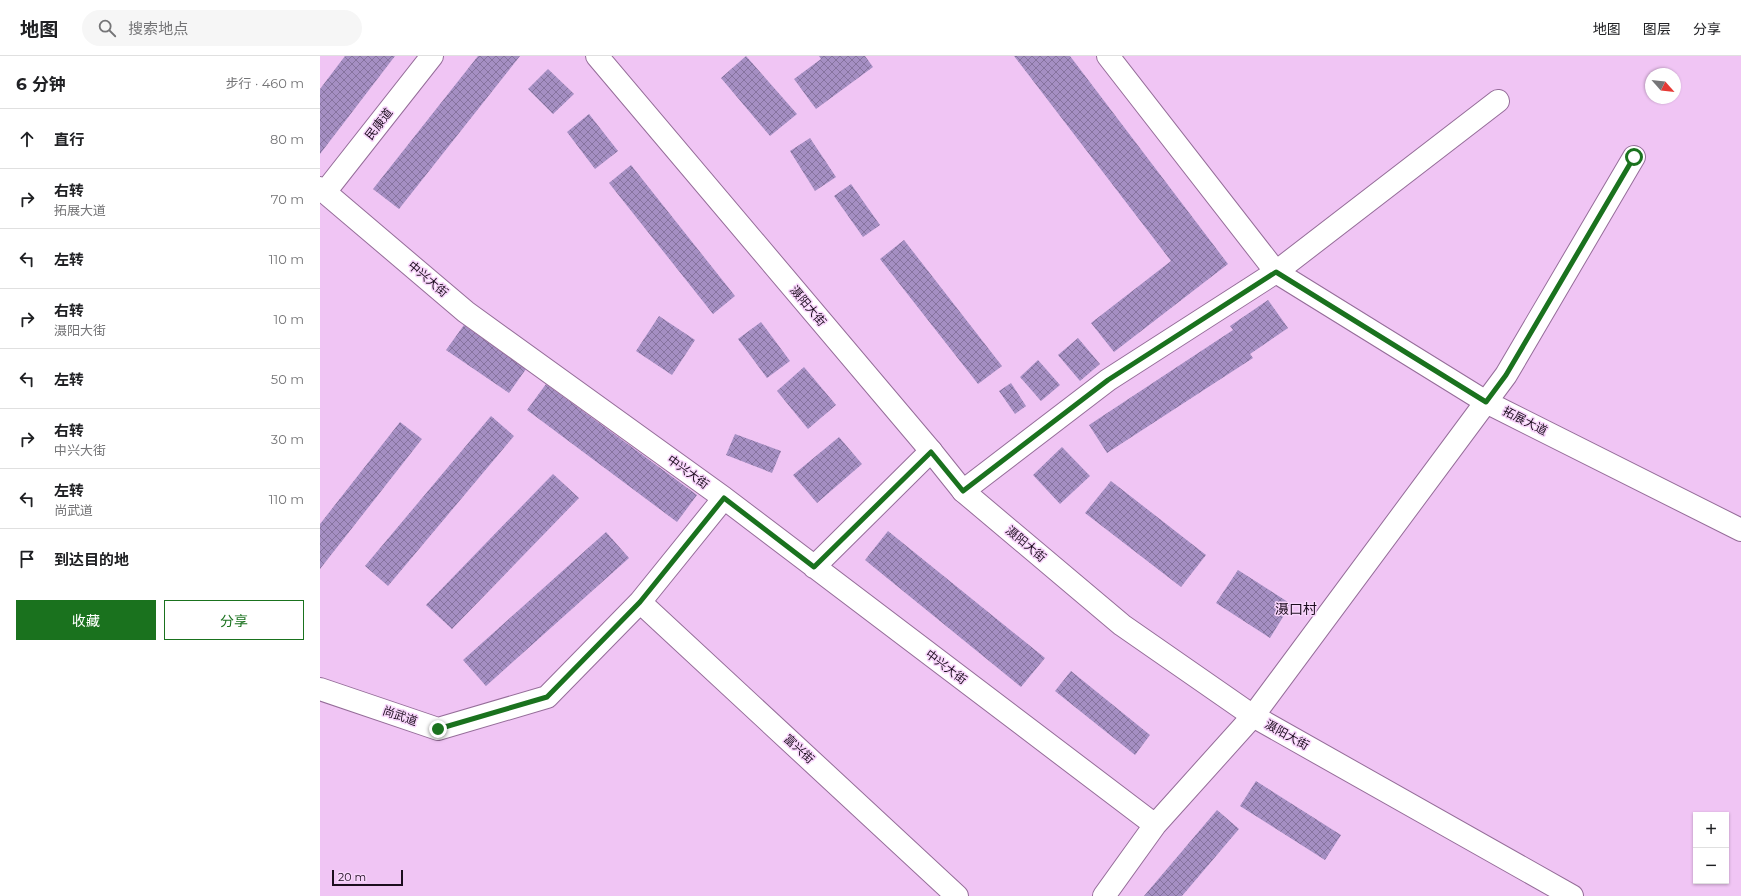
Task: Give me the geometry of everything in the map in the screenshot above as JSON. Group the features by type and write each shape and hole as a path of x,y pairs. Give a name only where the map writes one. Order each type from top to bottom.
{"street":[{"name":"民康道","path":"322,190 432,56"},
{"name":"滠阳大街","path":"597,56 963,491 1122,624 1253,716 1572,896"},
{"path":"1108,56 1276,272"},
{"path":"963,491 1108,380 1276,272 1498,101"},
{"path":"1104,896 1155,825 1253,716 1506,375 1634,157"},
{"name":"中兴大街","path":"322,190 466,312 724,498 1155,825"},
{"name":"拓展大道","path":"1276,272 1486,402 1741,530"},
{"path":"814,567 931,452"},
{"name":"尚武道","path":"320,689 438,729 547,697 640,602 724,498"},
{"name":"富兴街","path":"640,602 957,896"}],"building":[{"path":"345,56 395,56 320,154 320,89"},
{"path":"478,56 520,56 399,209 373,189"},
{"path":"746,56 797,114 770,136 721,78"},
{"path":"819,56 865,56 873,67 816,109 794,79 821,59"},
{"path":"1014,56 1070,56 1228,264 1114,352 1091,323 1171,261"},
{"path":"548,69 574,94 553,114 528,89"},
{"path":"589,114 618,151 595,169 567,132"},
{"path":"810,138 836,177 815,191 790,151"},
{"path":"631,165 735,296 713,314 609,183"},
{"path":"851,184 880,225 863,237 834,196"},
{"path":"904,240 1002,366 978,384 880,259"},
{"path":"1268,300 1288,328 1250,354 1253,358 1107,453 1089,425 1233,330 1230,326"},
{"path":"659,316 695,340 672,375 636,351"},
{"path":"761,322 790,361 767,378 738,339"},
{"path":"464,325 526,369 509,393 446,350"},
{"path":"1078,338 1100,364 1080,381 1058,355"},
{"path":"1038,360 1060,385 1041,401 1020,377"},
{"path":"804,367 836,405 808,429 777,391"},
{"path":"1011,383 1026,406 1015,414 999,391"},
{"path":"546,384 697,495 677,522 527,410"},
{"path":"491,416 514,436 388,586 365,566"},
{"path":"400,422 422,439 320,569 320,524"},
{"path":"735,434 781,451 772,473 726,455"},
{"path":"839,437 862,464 817,503 793,475"},
{"path":"1062,447 1090,476 1060,504 1033,475"},
{"path":"553,474 579,498 452,629 426,605"},
{"path":"1111,481 1206,555 1181,587 1085,513"},
{"path":"888,531 1045,658 1021,687 865,560"},
{"path":"606,532 629,558 486,686 463,660"},
{"path":"1238,570 1291,604 1270,638 1216,603"},
{"path":"1071,671 1150,735 1135,755 1055,691"},
{"path":"1256,781 1341,835 1325,860 1240,806"},
{"path":"1217,810 1239,829 1182,896 1144,896"}],"district":[{"name":"滠口村","path":"1296,609"}],"route":[{"path":"438,729 547,697 640,602 724,498 814,567 931,452 963,491 1108,380 1276,272 1486,402 1506,375 1634,157"}]}
